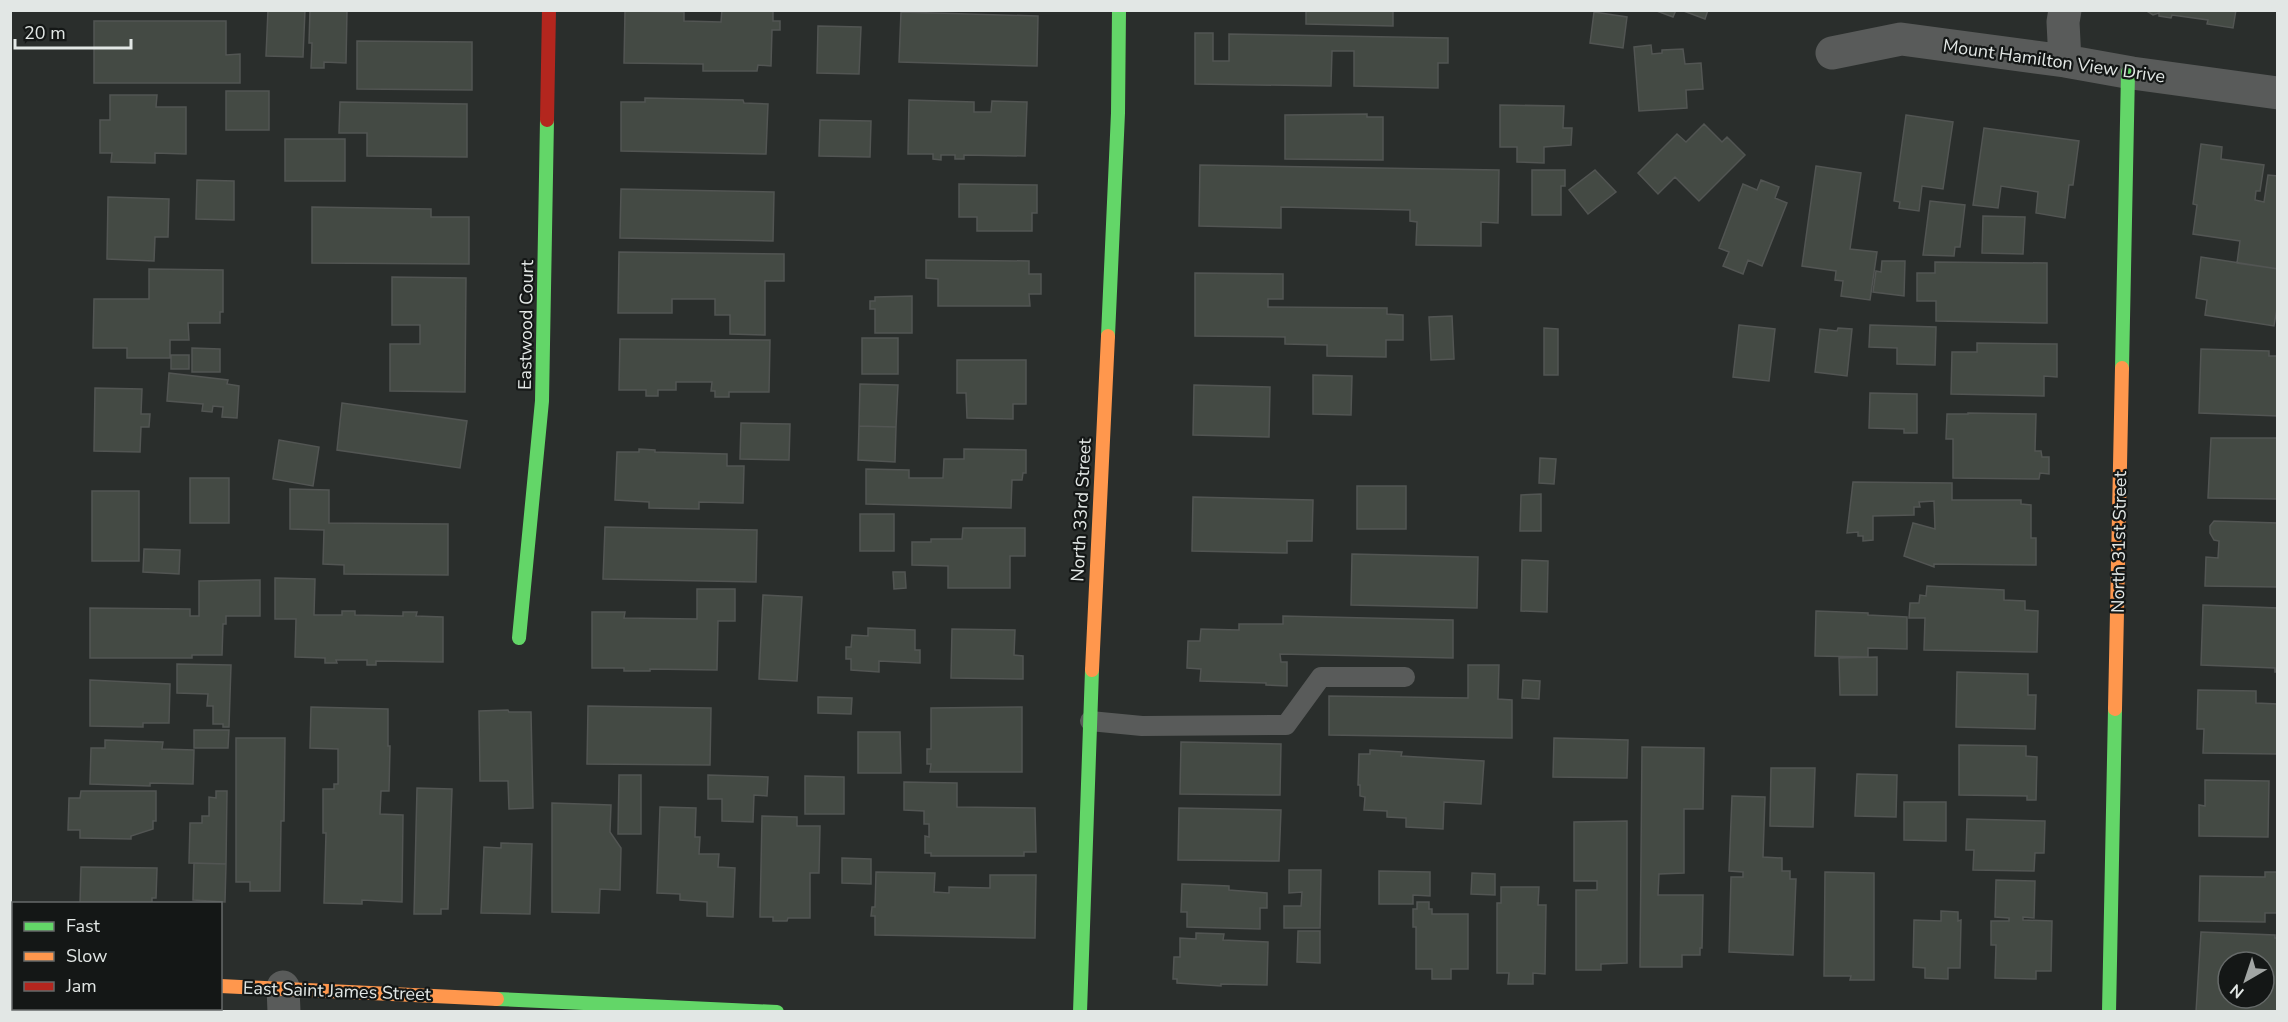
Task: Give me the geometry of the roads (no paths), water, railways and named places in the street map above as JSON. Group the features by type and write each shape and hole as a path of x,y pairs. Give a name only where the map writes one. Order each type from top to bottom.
{"street":[{"name":"Eastwood Court","path":"519,638 542,401 549,10"},
{"name":"North 33rd Street","path":"1080,1011 1090,721 1117,124 1119,10"},
{"path":"2065,10 2063,22 2065,61"},
{"name":"Mount Hamilton View Drive","path":"1832,53 1901,39 2277,93"},
{"name":"North 31st Street","path":"2109,1011 2128,72"},
{"name":"East Saint James Street","path":"222,986 284,999 777,1011"}],"lane":[{"path":"1090,721 1142,726 1286,725 1321,676 1405,677"}]}
